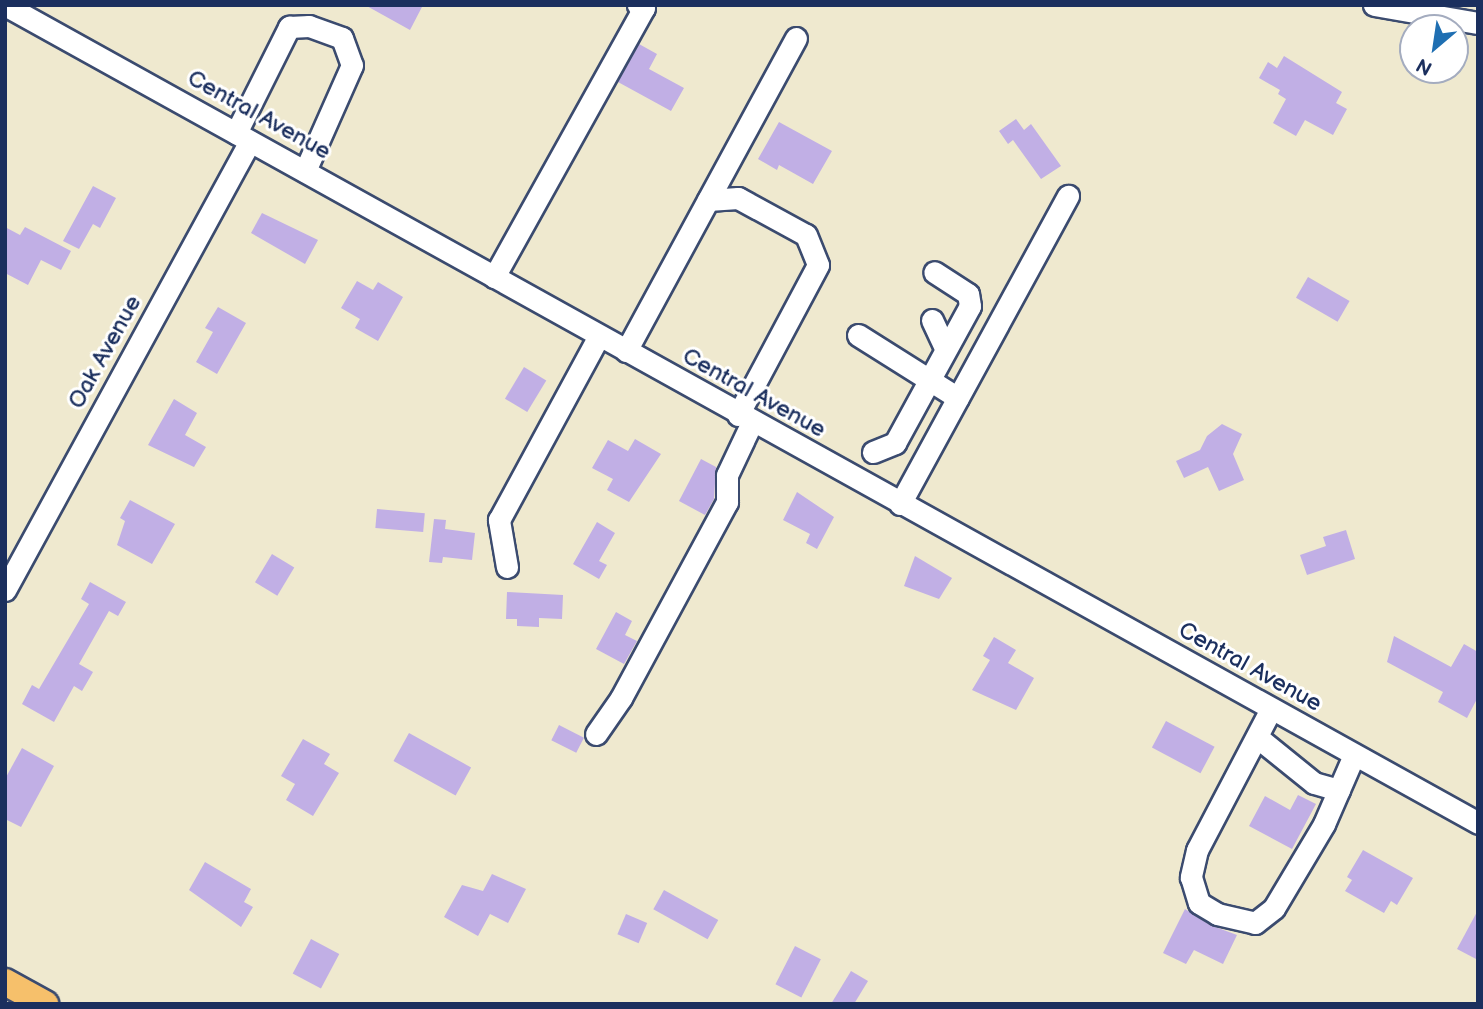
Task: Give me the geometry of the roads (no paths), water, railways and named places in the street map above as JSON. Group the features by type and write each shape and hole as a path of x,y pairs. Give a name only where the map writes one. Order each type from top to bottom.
{"main road":[{"path":"5,982 45,1004"}],"street":[{"name":"Central Avenue","path":"5,5 1478,823"},
{"path":"494,277 644,8 639,5"},
{"path":"1374,5 1478,23"},
{"name":"Oak Avenue","path":"5,590 243,137 289,27 309,26 342,38 352,65 305,171"},
{"path":"626,351 796,38"},
{"path":"900,504 1068,196"},
{"path":"596,734 621,698 727,502 727,475 745,418 818,265 806,235 738,198 708,200"},
{"path":"873,452 895,443 927,378 970,306 968,294 934,272"},
{"path":"932,320 945,348"},
{"path":"858,335 958,398"},
{"path":"507,568 499,520 599,336"},
{"path":"1272,709 1197,850 1191,877 1199,903 1217,914 1255,923 1274,908 1324,824 1354,755"},
{"path":"1257,737 1314,783 1339,790"}]}
